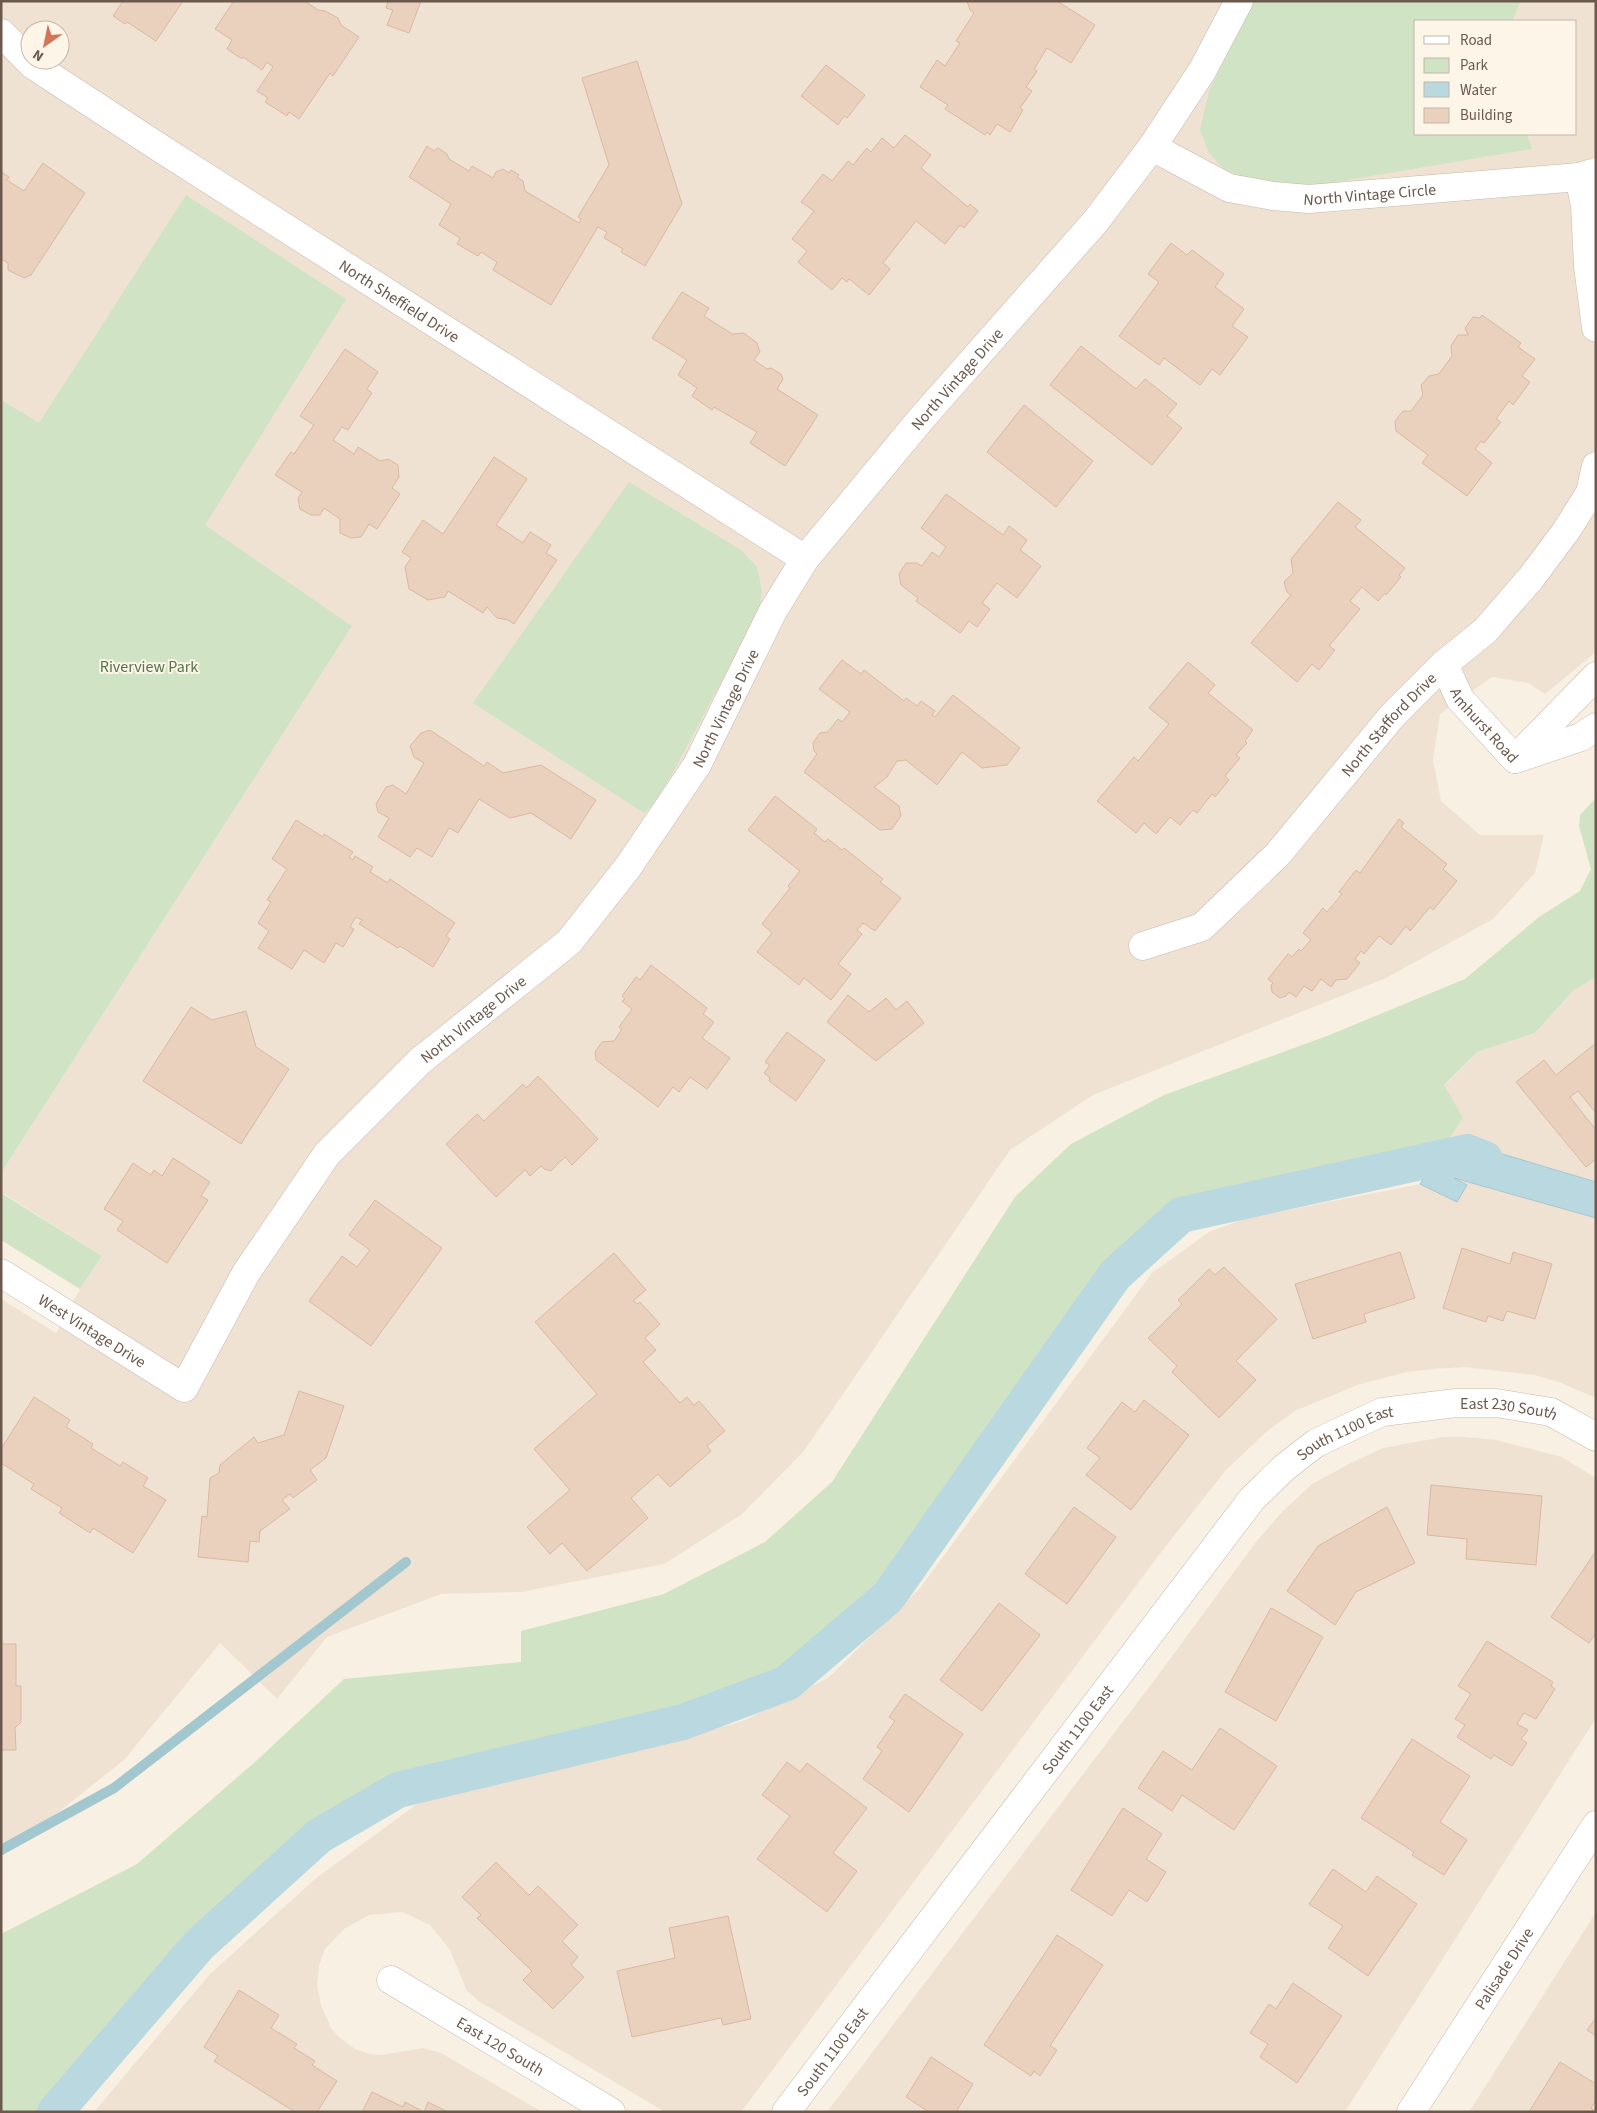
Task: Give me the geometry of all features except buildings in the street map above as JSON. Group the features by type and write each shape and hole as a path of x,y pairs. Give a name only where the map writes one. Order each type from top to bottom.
{"street":[{"name":"North Vintage Drive","path":"184,1388 246,1273 327,1154 420,1060 569,942 628,867 697,765 773,611 805,560 922,420 1095,222 1152,147 1202,71 1239,1"},
{"name":"North Sheffield Drive","path":"1,33 33,65 200,175 805,560"},
{"name":"North Vintage Circle","path":"1152,147 1229,188 1273,196 1309,199 1588,175"},
{"path":"1588,175 1585,205 1588,266 1596,328"},
{"name":"North Stafford Drive","path":"1143,946 1202,927 1278,854 1392,716 1444,664 1485,631 1531,578 1566,531 1590,493 1596,466"},
{"name":"Amhurst Road","path":"1444,664 1460,700 1515,759 1580,737 1596,726"},
{"path":"1515,759 1596,676"},
{"name":"West Vintage Drive","path":"1,1273 184,1388"},
{"name":"East 230 South","path":"1416,1407 1456,1403 1496,1403 1550,1412 1596,1437"},
{"name":"South 1100 East","path":"786,2112 1252,1499 1285,1467 1316,1443 1382,1412 1416,1407"},
{"name":"Palisade Drive","path":"1410,2112 1596,1824"},
{"name":"East 120 South","path":"391,1980 611,2112"}],"shaded area":[{"path":"1,1 1596,1 1596,652 1545,694 1528,683 1492,677 1440,714 1433,760 1441,801 1480,835 1544,835 1535,873 1493,919 1386,978 1093,1095 1010,1150 804,1451 741,1515 664,1564 521,1592 441,1594 327,1637 277,1699 220,1643 124,1760 42,1825 1,1845 1,1299 56,1333 80,1289 102,1256 1,1192 1,1173 352,626 1,406"},
{"path":"1596,977 1596,1182 1537,1164 1462,1145 1445,1146 1463,1118 1444,1086 1477,1052 1535,1033 1573,991"},
{"path":"1450,1177 1596,1218 1596,1398 1559,1382 1534,1375 1464,1367 1433,1369 1407,1372 1357,1385 1295,1411 1266,1432 1226,1470 1159,1555 741,2112 665,2112 480,2002 467,1991 450,1950 430,1925 402,1912 369,1915 344,1929 325,1949 319,1966 317,1985 321,2005 331,2028 339,2037 355,2049 370,2054 381,2055 423,2048 441,2053 542,2112 94,2112 210,1974 315,1879 417,1804 630,1752 743,1721 828,1678 920,1588 1152,1273 1209,1232 1247,1218 1420,1184 1457,1202"},
{"path":"1443,1437 1496,1440 1562,1457 1596,1478 1596,1718 1345,2112 827,2112 1159,1674 1256,1542 1282,1512 1312,1484 1383,1448"},
{"path":"1596,1912 1596,2112 1469,2112"}],"green space":[{"path":"1254,1 1521,1 1512,20 1414,20 1414,135 1527,135 1532,149 1300,188 1248,179 1224,169 1209,153 1200,130 1209,91"},
{"name":"Riverview Park","path":"186,195 346,299 205,525 352,626 1,1173 1,400 39,423"},
{"path":"629,482 741,550 757,567 762,591 759,611 671,776 652,806 644,813 473,703"},
{"path":"1596,798 1596,977 1573,991 1535,1033 1477,1052 1444,1085 1463,1118 1445,1146 1208,1199 1136,1241 882,1588 791,1668 720,1700 551,1745 390,1782 283,1858 116,2028 45,2112 1,2112 1,1934 137,1864 255,1762 344,1679 521,1662 521,1631 664,1594 765,1542 832,1482 1015,1197 1071,1144 1164,1095 1327,1036 1465,979 1539,917 1580,891 1591,869 1579,826 1580,815"},
{"path":"1,1193 102,1256 80,1289 1,1240"}],"water":[{"path":"1462,1145 1482,1148 1596,1182 1596,1218 1454,1178 1467,1185 1457,1202 1420,1184 1445,1146"}],"waterway":[{"path":"55,2112 199,1945 319,1836 398,1790 683,1722 787,1683 888,1597 1115,1275 1181,1215 1467,1152 1485,1159"},
{"path":"1,1850 114,1788 406,1562"}]}
